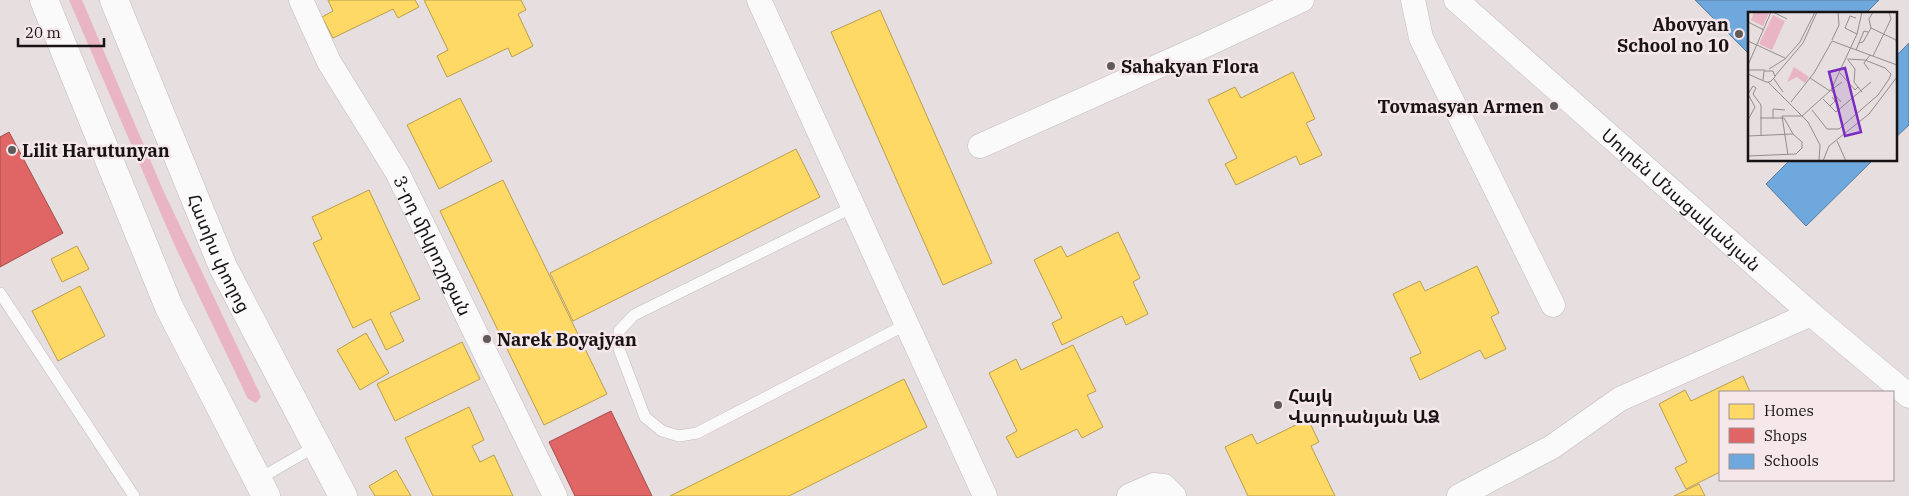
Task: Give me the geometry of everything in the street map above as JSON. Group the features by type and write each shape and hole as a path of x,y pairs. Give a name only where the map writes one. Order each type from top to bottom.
{"main road":[{"path":"44,0 169,307 259,490"},
{"name":"Հատիս փողոց","path":"114,0 223,268 343,496"}],"street":[{"name":"3-րդ միկրոշրջան","path":"301,0 330,62 397,172 555,496"},
{"path":"759,0 986,496"},
{"path":"980,146 1302,0"},
{"path":"1413,0 1421,38 1554,305"},
{"name":"Սուրեն Մնացականյան","path":"1456,0 1811,314 1909,396"},
{"path":"1458,496 1552,447 1620,399 1811,314"},
{"path":"1129,496 1154,485 1164,486 1174,496"}],"lane":[{"path":"854,207 634,315 619,331 619,349 645,417 662,431 679,436 697,433 907,324"},
{"path":"0,293 134,496"},
{"path":"259,490 316,446"}],"shaded area":[{"path":"69,0 82,0 163,190 259,392 261,397 256,403 248,399 174,244"}],"building: Homes":[{"path":"328,0 415,0 419,7 398,18 393,9 333,38 322,17 333,11"},
{"path":"424,0 521,0 526,10 518,14 533,46 512,57 508,48 447,77 437,56 448,50"},
{"path":"880,10 992,263 943,285 831,32"},
{"path":"1293,72 1315,119 1306,123 1322,155 1300,165 1296,156 1236,185 1225,164 1237,158 1208,100 1235,87 1241,98"},
{"path":"460,98 492,161 439,189 407,125"},
{"path":"796,149 820,197 573,321 550,273"},
{"path":"503,180 607,394 544,425 440,211"},
{"path":"369,190 420,299 390,313 404,341 386,350 371,319 353,328 313,243 322,239 312,217"},
{"path":"1118,232 1140,278 1133,282 1148,314 1126,325 1122,316 1062,345 1052,323 1062,318 1034,260 1061,246 1067,257"},
{"path":"77,246 89,269 62,282 51,259"},
{"path":"1477,266 1499,313 1491,317 1506,349 1485,359 1480,350 1420,380 1410,358 1421,353 1393,294 1420,281 1425,291"},
{"path":"80,286 105,336 58,361 32,311"},
{"path":"366,333 389,373 360,390 337,350"},
{"path":"462,342 480,379 395,421 377,384"},
{"path":"1073,345 1096,391 1087,395 1103,427 1082,438 1077,429 1017,458 1006,437 1017,431 989,373 1016,359 1021,370"},
{"path":"1743,376 1750,391 1719,391 1719,472 1686,489 1675,468 1687,462 1659,404 1685,390 1691,401"},
{"path":"904,379 927,427 789,496 670,496"},
{"path":"469,407 484,440 472,446 480,462 494,455 513,496 433,496 405,438"},
{"path":"1308,419 1319,442 1311,446 1335,496 1248,496 1225,447 1252,434 1257,444"},
{"path":"396,470 411,496 375,496 369,486"},
{"path":"1699,484 1705,496 1674,496"}],"building: Shops":[{"path":"9,132 63,233 0,267 0,137"},
{"path":"611,411 652,496 575,496 549,442"}],"building: Schools":[{"name":"Abovyan School no 10","path":"1695,0 1879,0 1867,12 1748,12 1748,53"},
{"path":"1909,43 1909,125 1896,137 1896,56"},
{"path":"1789,161 1872,161 1806,226 1766,184"}],"place":[{"name":"Abovyan School no 10","path":"1739,34"},
{"name":"Sahakyan Flora","path":"1111,66"},
{"name":"Tovmasyan Armen","path":"1554,106"},
{"name":"Lilit Harutunyan","path":"12,150"},
{"name":"Narek Boyajyan","path":"487,339"},
{"name":"Հայկ Վարդանյան ԱՁ","path":"1278,405"}]}
